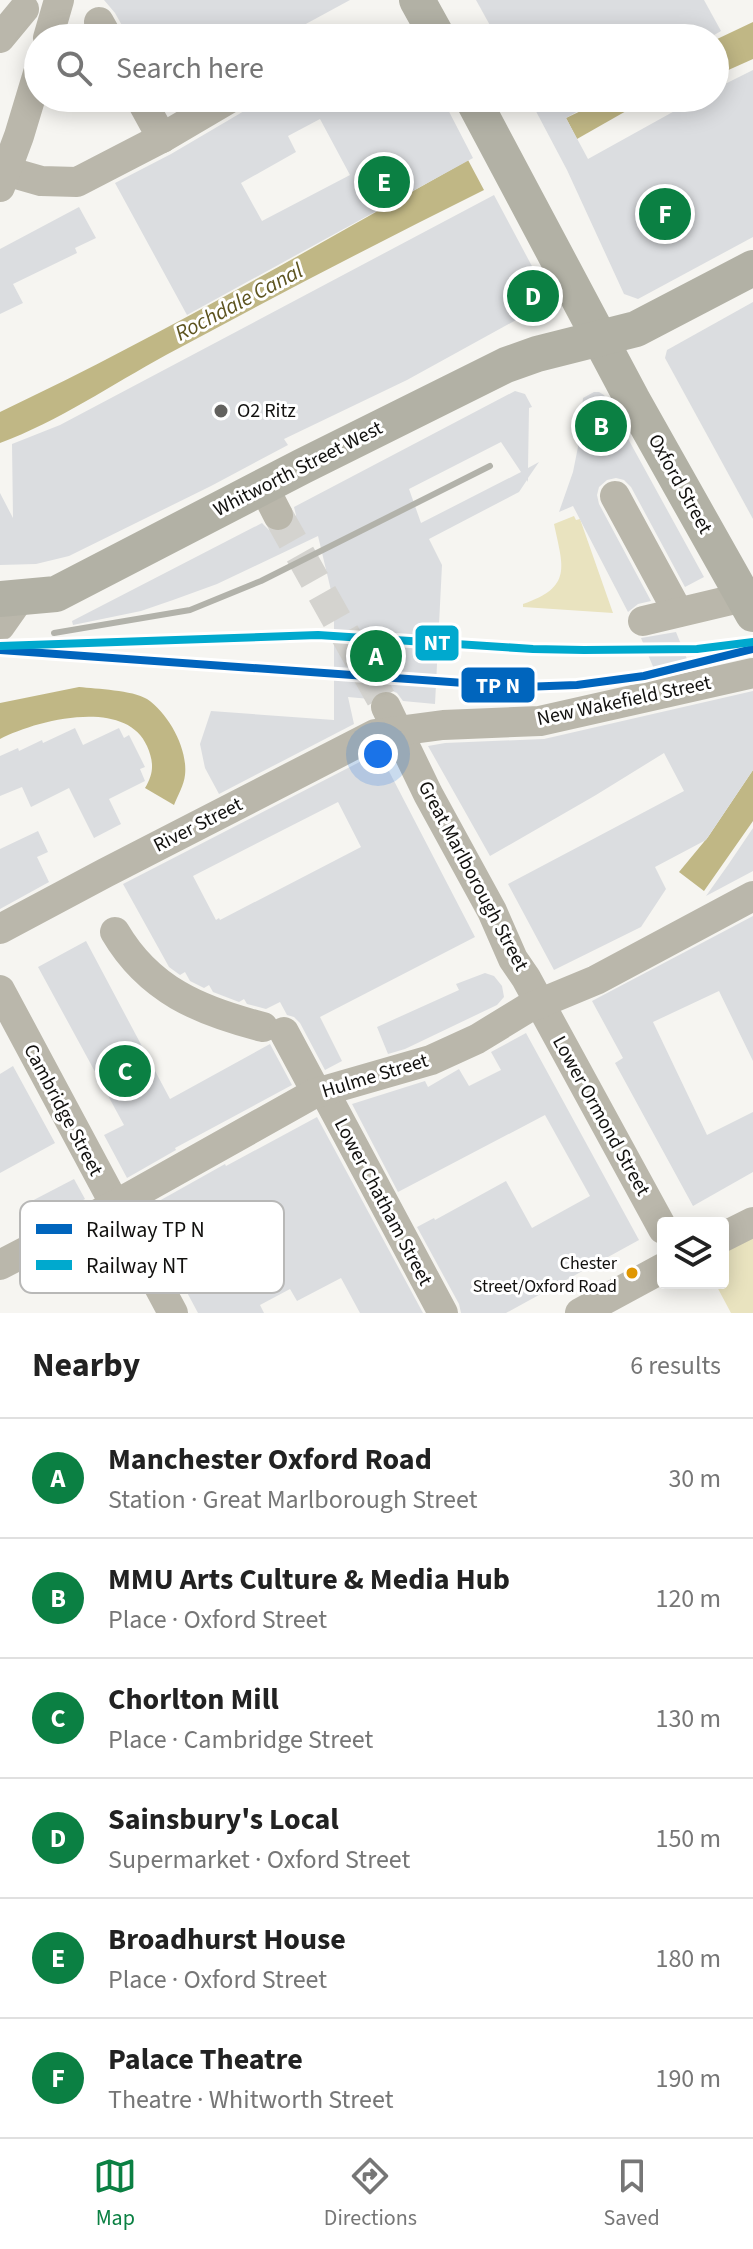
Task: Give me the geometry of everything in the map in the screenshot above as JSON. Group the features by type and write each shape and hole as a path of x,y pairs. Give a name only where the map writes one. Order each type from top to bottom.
{"main road":[{"path":"417,0 430,24"},
{"name":"Oxford Street","path":"479,112 599,338 748,606"},
{"name":"Whitworth Street West","path":"6,608 56,594 271,501 506,365 533,355 636,329 753,268"}],"street":[{"path":"52,24 59,0"},
{"path":"0,38 24,9"},
{"path":"24,102 10,132 3,179 77,182 206,112"},
{"path":"148,112 162,138"},
{"path":"615,496 678,612"},
{"path":"643,621 678,612 748,606"},
{"name":"New Wakefield Street","path":"393,719 408,729 540,721 753,673"},
{"name":"River Street","path":"0,929 375,734 393,719"},
{"name":"Great Marlborough Street","path":"393,719 428,794 492,911 513,959 540,1003"},
{"name":"Hulme Street","path":"122,1201 318,1089 431,1060 477,1039 517,1014 596,980 753,896"},
{"name":"Lower Chatham Street","path":"115,932 142,968 167,989 201,1009 274,1029 318,1089 443,1313"},
{"name":"Cambridge Street","path":"0,990 113,1201"},
{"name":"Lower Ormond Street","path":"540,1003 657,1218"},
{"path":"729,1234 753,1222"},
{"name":"Hulme Street","path":"0,1265 20,1255"},
{"path":"580,1313 657,1271"},
{"name":"Cambridge Street","path":"162,1293 173,1313"}],"shaded area":[{"path":"574,516 576,520 580,519 613,613 523,607 523,604 539,597 557,583 561,564 554,524"},
{"path":"753,1222 753,1313 731,1313 718,1289 729,1289 729,1234"}],"water":[{"path":"753,22 753,59 729,70 729,33"},
{"path":"579,112 624,112 577,139 566,118"},
{"name":"Rochdale Canal","path":"468,160 484,190 245,313 64,413 0,443 0,412 178,322"},
{"path":"79,687 141,696 163,714 180,743 185,765 185,775 174,805 145,788 152,762 147,746 136,731 120,722 101,717 57,720 0,739 0,703"},
{"path":"753,770 753,821 704,891 679,872 708,837"}],"building":[{"path":"104,0 350,0 306,24 121,24"},
{"path":"476,0 704,0 717,24 489,24"},
{"path":"753,70 753,237 638,299 624,294 567,170 536,112 576,112 566,118 588,159 673,112 729,112 729,82"},
{"path":"242,112 449,112 473,158 187,315 115,183","holes":["320,119 350,175 262,221 241,183 296,152 288,136"]},
{"path":"494,195 547,290 545,304 407,380 284,439 288,445 211,486 69,556 36,564 0,565 0,493 13,518 12,444 60,425"},
{"path":"79,207 96,238 75,248 77,253 13,284 23,303 0,314 0,249"},
{"path":"753,302 753,519 665,358 667,350"},
{"path":"515,391 525,394 532,407 529,408 528,468 539,462 528,482 519,492 429,539 442,565 435,704 403,701 397,693 388,689 378,691 370,699 348,697 354,724 219,794 205,768 200,744 211,711 334,720 334,603 318,536 217,584 173,600 141,611 73,625 72,621 262,523 278,533 286,531 296,515 294,507","holes":["501,442 521,472 421,523 409,489"]},
{"path":"594,392 604,395 704,577 685,587 631,487 624,480 607,480 599,487 599,504 651,601 638,604 628,612 573,506 559,512 573,472 583,398"},
{"path":"676,632 691,669 657,676 641,638"},
{"path":"753,691 753,770 706,840 655,867 666,889 641,927 554,970 508,884 684,791 664,753 490,856 428,746 544,739"},
{"path":"75,728 83,745 119,728 124,738 129,735 145,767 140,769 145,781 109,799 121,824 94,838 69,788 31,807 22,787 0,796 0,756 42,740 43,743"},
{"path":"379,752 475,937 320,1017 342,1061 325,1070 300,1023 287,1015 280,1002 266,1009 247,1004 244,999 239,1002 213,992 209,985 204,988 190,981 185,972 180,975 169,967 123,884","holes":["338,802 361,847 220,920 216,920 193,876"]},
{"path":"753,828 753,871 706,896 728,865"},
{"path":"38,831 48,852 37,857 49,882 0,909 0,849"},
{"path":"753,916 753,1061 719,991 653,1022 707,1135 753,1112 753,1172 693,1206 615,1063 623,1058 592,1001"},
{"path":"86,941 170,1099 270,1044 292,1085 175,1148 127,1178 104,1135 124,1125 38,967"},
{"path":"485,973 494,976 502,986 504,997 497,1005 405,1049 388,1054 377,1027 459,990 456,984"},
{"path":"526,1033 639,1240 506,1313 461,1313 417,1227 506,1181 532,1228 590,1196 545,1115 398,1192 352,1104 425,1081 428,1087 459,1069 469,1086 501,1070 491,1052"},
{"path":"13,1066 55,1143 0,1173 0,1074"},
{"path":"317,1117 423,1313 360,1313 341,1278 297,1301 290,1289 284,1292 284,1201 159,1201"},
{"path":"74,1179 85,1199 81,1201 32,1201"},
{"path":"187,1293 282,1293 260,1305 264,1313 198,1313"}],"tunnel":[{"path":"278,515 386,707"}],"railway":[{"path":"54,633 190,610 261,581 490,466"}],"transit line":[{"path":"0,650 522,687 577,685 644,676 753,649"}],"rail line":[{"name":"NT","path":"0,646 318,635 584,650 697,649 753,642"}],"place":[{"name":"Broadhurst House","path":"384,182"},
{"name":"Palace Theatre","path":"665,214"},
{"name":"Sainsbury's Local","path":"533,296"},
{"name":"O2 Ritz","path":"221,411"},
{"name":"MMU Arts Culture & Media Hub","path":"601,426"},
{"name":"Manchester Oxford Road","path":"376,656"},
{"name":"Chorlton Mill","path":"125,1071"},
{"name":"Chester Street/Oxford Road","path":"632,1273"}]}
